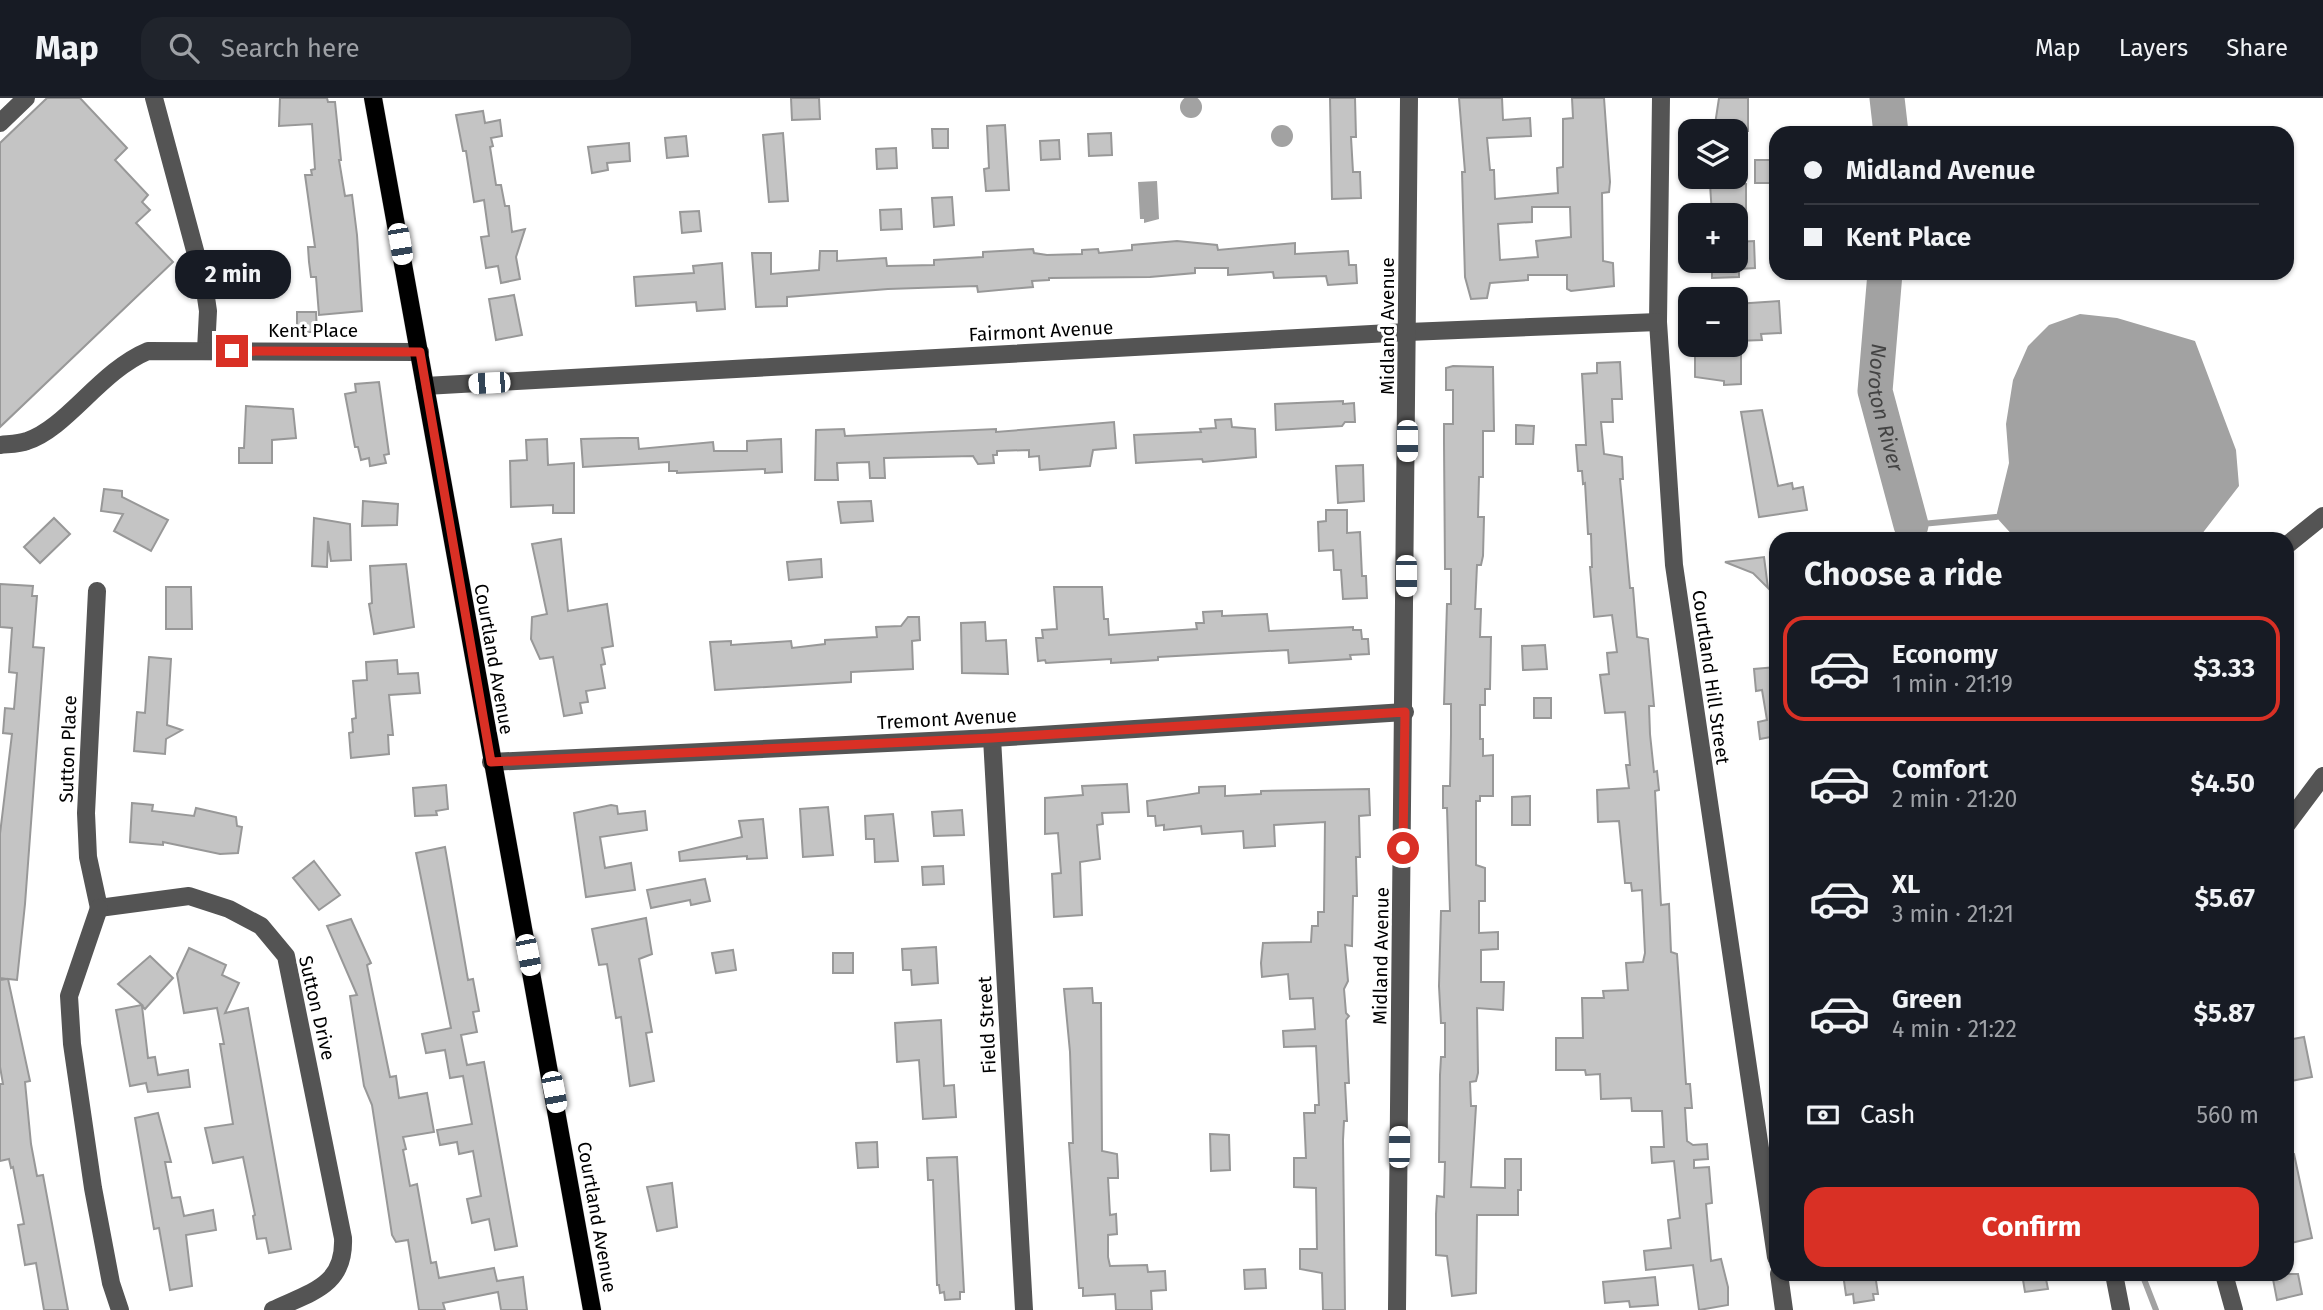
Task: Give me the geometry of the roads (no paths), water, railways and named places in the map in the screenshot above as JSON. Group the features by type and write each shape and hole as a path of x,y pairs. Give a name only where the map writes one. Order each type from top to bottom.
{"main road":[{"name":"Courtland Avenue","path":"373,98 592,1310"}],"street":[{"path":"0,122 26,98"},
{"path":"154,98 204,284 208,311 206,350"},
{"name":"Midland Avenue","path":"1397,1310 1409,98"},
{"name":"Courtland Hill Street","path":"1661,98 1658,321 1674,565 1769,1210"},
{"name":"Fairmont Avenue","path":"425,386 1408,332 1658,321"},
{"name":"Kent Place","path":"0,445 27,441 47,430 117,366 148,351 420,352"},
{"path":"2294,539 2323,516"},
{"name":"Sutton Place","path":"97,591 86,813 88,857 99,908"},
{"name":"Tremont Avenue","path":"491,762 992,738 1405,712"},
{"name":"Field Street","path":"992,738 1024,1310"},
{"path":"2294,815 2323,776"},
{"name":"Sutton Drive","path":"99,908 189,896 229,909 261,926 286,956 328,1156 344,1254 341,1268 323,1286 273,1310"},
{"path":"99,908 69,996 72,1044 93,1188 111,1283 120,1310"},
{"path":"1780,1281 1784,1310"},
{"path":"2115,1281 2120,1310"},
{"path":"2226,1281 2234,1310"}],"waterway":[{"name":"Noroton River","path":"1887,98 1890,126"},
{"name":"Noroton River","path":"1884,280 1875,391 1911,525"},
{"path":"1914,532 1911,525 1996,517"},
{"name":"Noroton River","path":"2145,1281 2156,1310"}]}
